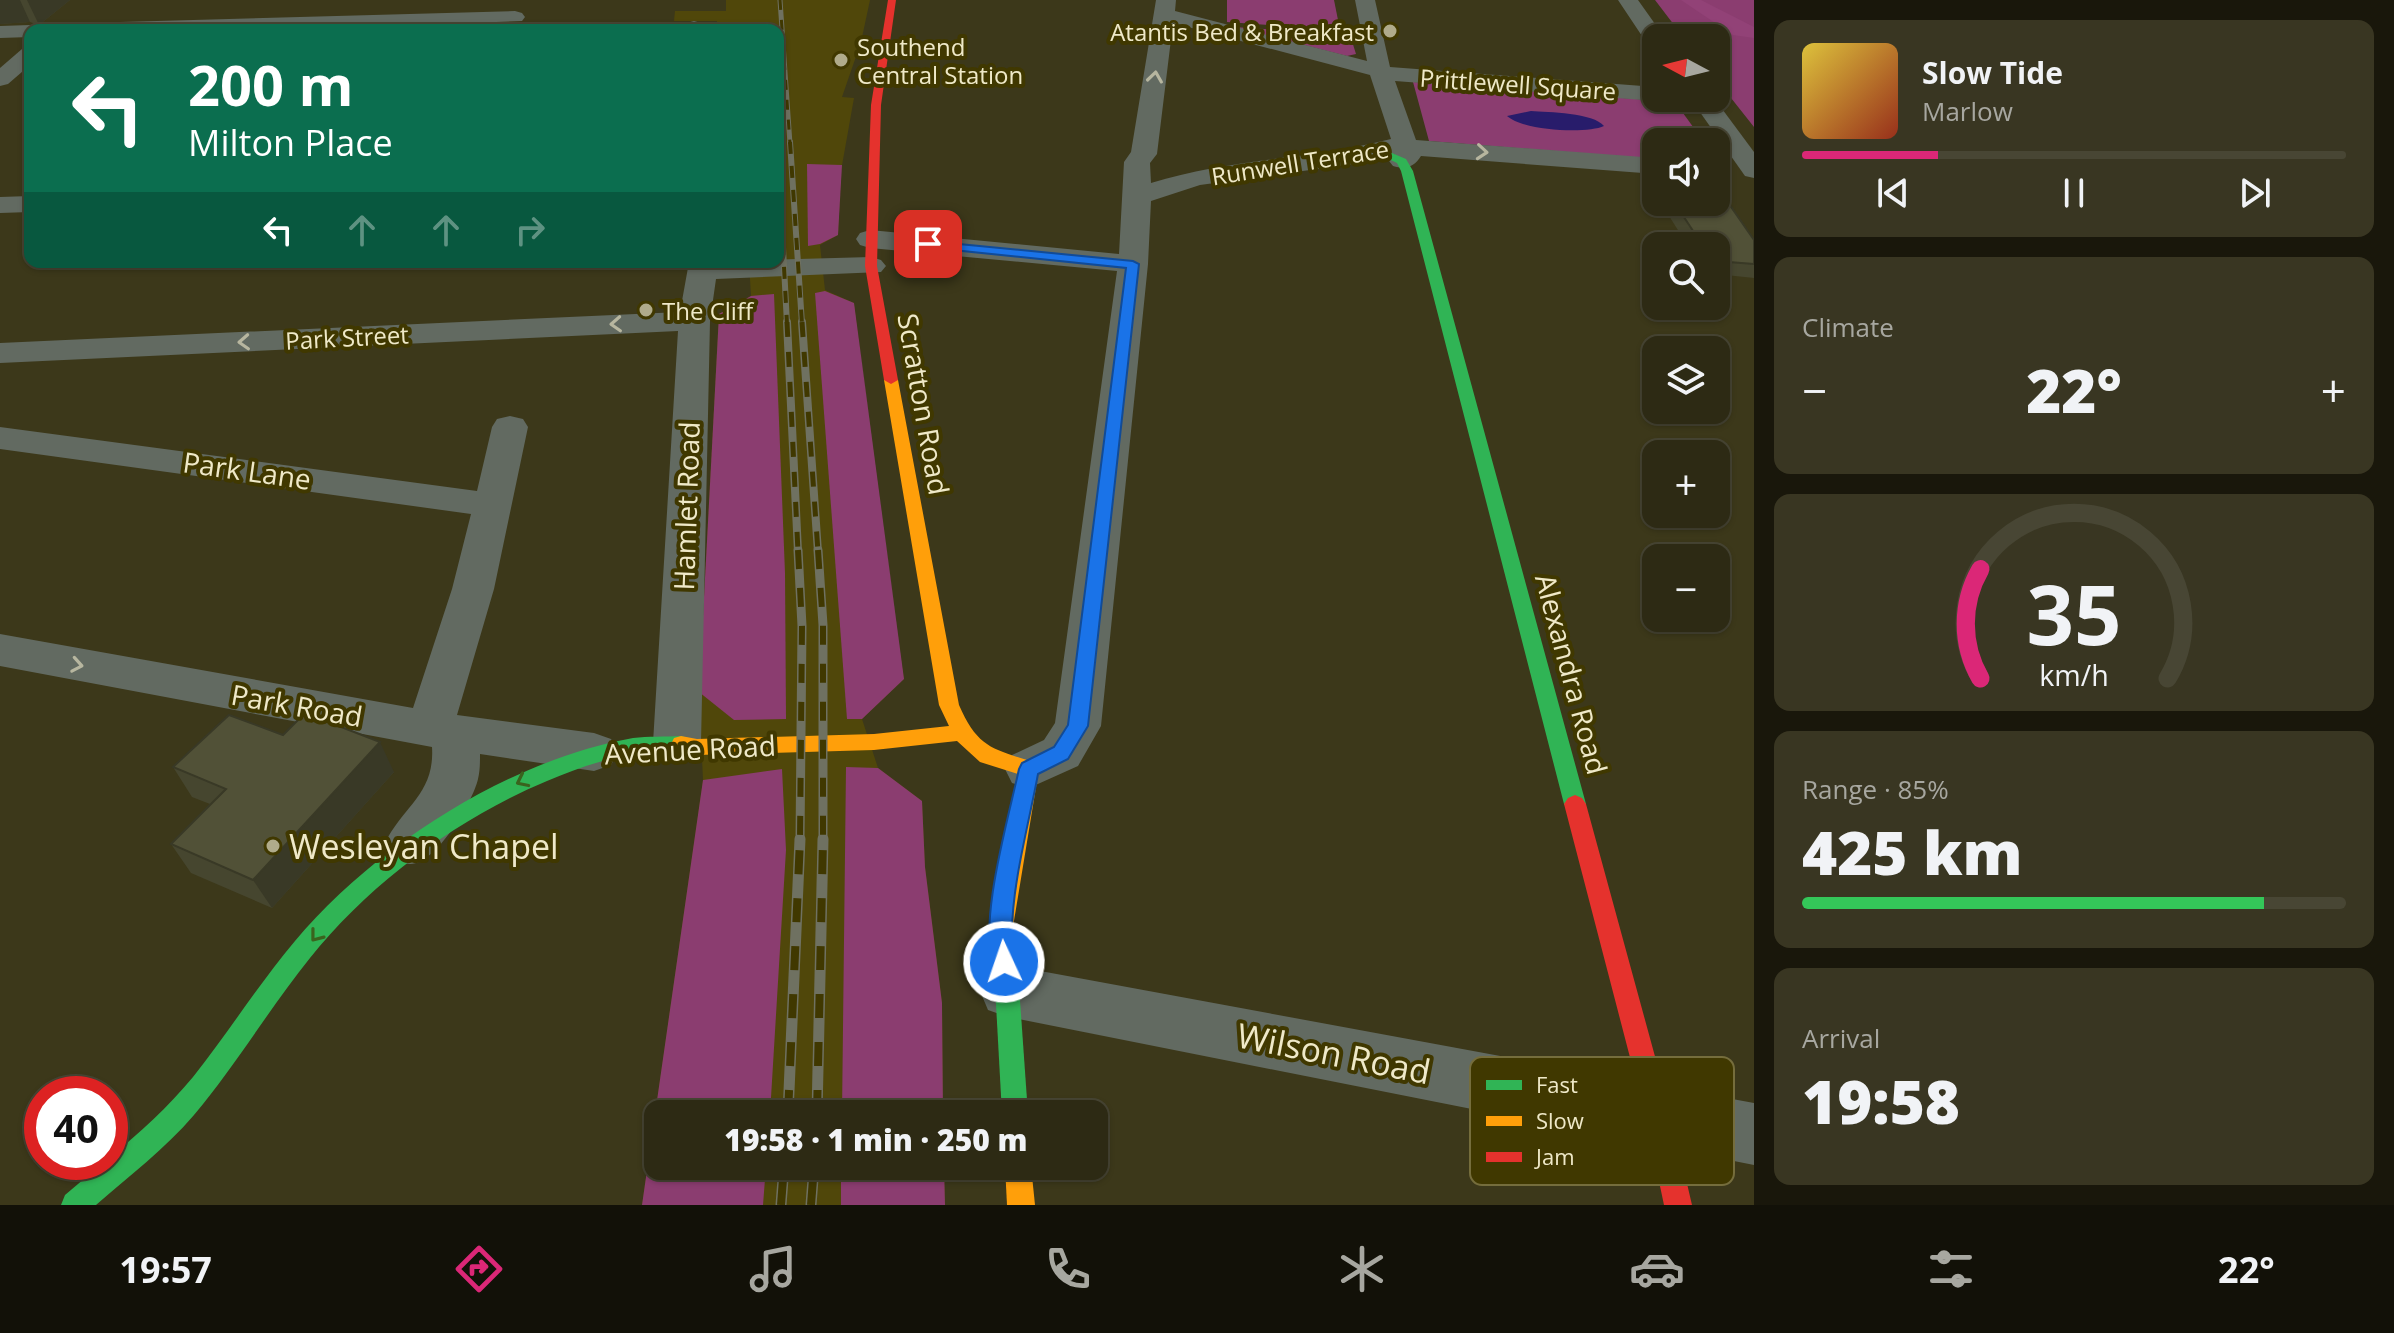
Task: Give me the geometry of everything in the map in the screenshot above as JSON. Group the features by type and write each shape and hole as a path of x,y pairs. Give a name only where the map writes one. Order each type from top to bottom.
{"street":[{"name":"Scratton Road","path":"892,0 876,105 870,252 949,705 960,733"},
{"name":"Alexandra Road","path":"1365,0 1396,152 1642,1057"},
{"path":"1628,0 1645,24"},
{"name":"Prittlewell Square","path":"1165,8 1380,72 1642,93"},
{"path":"960,733 973,752 1029,769 1061,753 1078,726 1133,264 1137,162 1144,154 1165,8"},
{"path":"66,24 83,10"},
{"path":"255,24 516,16"},
{"path":"0,32 24,31"},
{"path":"0,79 24,59"},
{"path":"1710,112 1746,172"},
{"name":"Runwell Terrace","path":"1138,196 1196,178 1396,152 1642,165"},
{"name":"Runwell Terrace","path":"1144,154 1162,170 1196,178"},
{"path":"0,205 24,204"},
{"name":"Hamlet Road","path":"784,267 834,267 870,252 1133,264"},
{"name":"Hamlet Road","path":"687,745 694,321 716,268"},
{"name":"Park Street","path":"0,353 694,321"},
{"path":"441,731 510,427"},
{"name":"Park Lane","path":"0,438 493,505"},
{"name":"Park Road","path":"9,662 441,731 594,752"},
{"name":"Avenue Road","path":"75,1205 182,1109 323,926 400,856 450,794 457,773 441,731"},
{"name":"Avenue Road","path":"400,856 502,791 594,752 687,745 874,742 960,733"},
{"path":"1014,1100 1008,991 1000,933 1029,769"},
{"name":"Wilson Road","path":"1008,991 1470,1079"},
{"path":"115,1205 182,1109"},
{"name":"Wilson Road","path":"1734,1130 1754,1134"},
{"path":"1019,1180 1021,1205"},
{"name":"Alexandra Road","path":"1674,1185 1678,1205"}],"shaded area":[{"path":"726,0 870,0 861,42 842,97 854,98 841,171 838,235 820,245 825,290 854,303 882,535 904,679 862,719 878,768 922,801 925,867 942,1003 943,1100 657,1100 703,780 699,692 719,314 751,296 749,268 784,268 784,24 674,21 675,11 726,11"},
{"path":"1227,0 1334,0 1340,30 1227,22"},
{"path":"1655,0 1754,0 1754,127 1730,97 1730,24 1673,24"},
{"path":"1681,0 1701,0 1754,27 1754,38 1733,35 1730,24 1717,24"},
{"path":"1234,27 1350,35 1356,54 1347,56"},
{"path":"1413,82 1642,99 1642,112 1682,112 1694,128 1642,128 1642,158 1429,141"},
{"path":"1531,111 1591,118 1604,126 1556,130 1527,125 1507,116"},
{"path":"807,164 842,165 838,235 808,246"},
{"path":"825,291 854,303 904,679 862,719 847,719 815,293"},
{"path":"774,294 785,573 786,719 734,720 699,692 719,314 751,296"},
{"path":"846,767 878,768 922,801 925,867 942,1003 943,1100 842,1100"},
{"path":"782,769 786,850 771,1100 657,1100 703,780"},
{"path":"646,1180 944,1180 945,1205 642,1205"},
{"path":"646,1180 765,1180 763,1205 642,1205"},
{"path":"841,1180 944,1180 945,1205 841,1205"}],"building":[{"path":"1730,205 1754,240 1754,264 1730,262 1730,232 1694,232 1683,216 1730,216"},
{"path":"305,713 380,742 253,880 171,844 226,789 173,767 229,715 283,735"}],"railway":[{"path":"780,0 782,24"},
{"path":"784,58 790,144"},
{"path":"790,142 802,324"},
{"path":"784,267 787,324"},
{"path":"787,322 798,552"},
{"path":"802,322 818,552"},
{"path":"798,550 802,626 800,841"},
{"path":"818,550 823,625 823,839"},
{"path":"789,1100 800,839"},
{"path":"817,1100 823,839"},
{"path":"781,1205 783,1180"},
{"path":"811,1205 813,1180"}],"traffic: fast":[{"path":"1380,151 1402,161 1407,171 1575,804"},
{"path":"75,1205 171,1121 202,1086 304,947 356,894 395,862 487,800 537,776 587,757 635,746 681,744"},
{"path":"1007,986 1014,1100"}],"traffic: slow":[{"path":"891,380 949,705 963,735 978,751 1029,769 1000,933 1007,986"},
{"path":"681,744 697,747 874,742 960,733"},
{"path":"1019,1180 1021,1205"}],"traffic: jam":[{"path":"891,380 871,266 876,105 892,0"},
{"path":"1575,804 1643,1057"},
{"path":"1674,1185 1678,1205"}],"place":[{"name":"Atantis Bed & Breakfast","path":"1390,31"},
{"name":"Southend Central Station","path":"841,60"},
{"name":"The Cliff","path":"646,310"},
{"name":"Wesleyan Chapel","path":"273,846"}],"route":[{"path":"928,244 1133,264 1078,726 1061,753 1029,769 1000,933 1004,962"}]}
